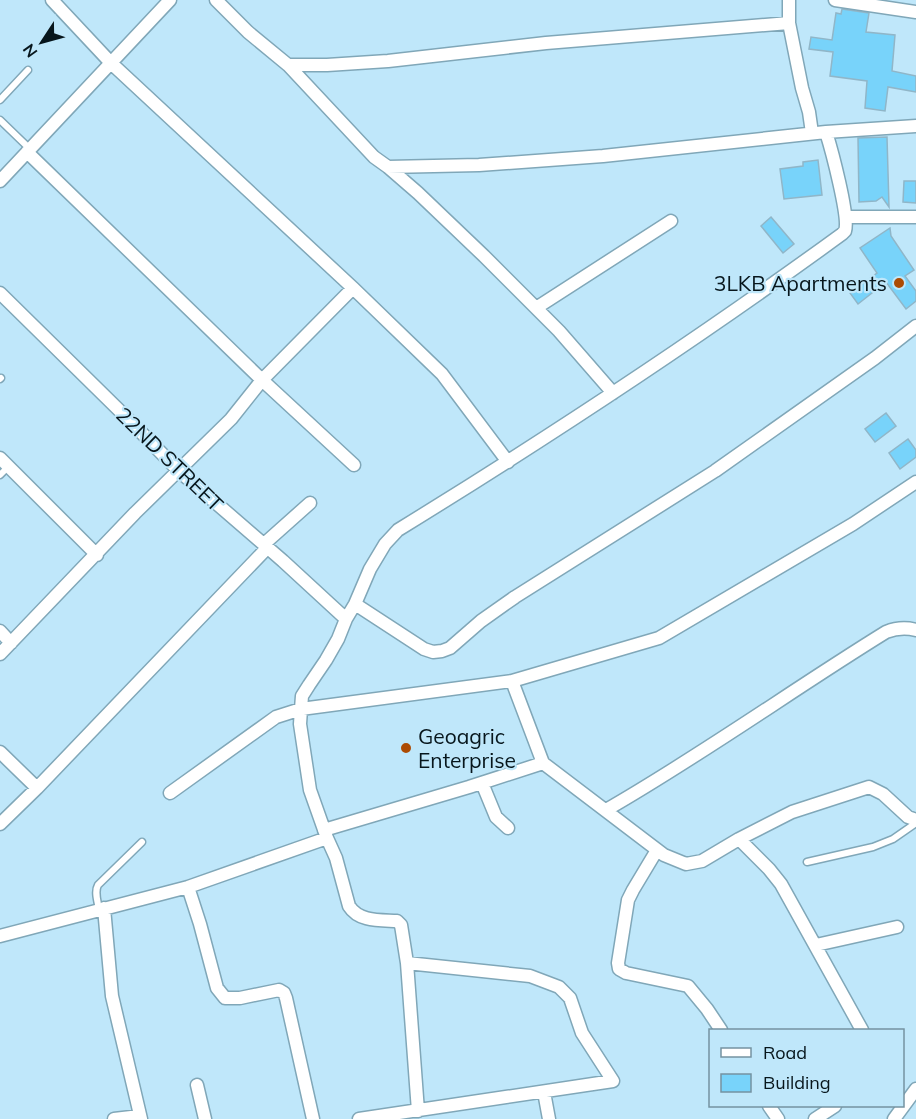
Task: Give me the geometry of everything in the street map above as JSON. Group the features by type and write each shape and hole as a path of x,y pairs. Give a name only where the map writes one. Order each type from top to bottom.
{"street":[{"path":"52,0 111,63 442,374 508,462"},
{"path":"0,181 170,0"},
{"path":"216,0 248,33 288,65 374,157 388,167 476,248 559,331 613,393"},
{"path":"789,0 789,22 812,133"},
{"path":"835,0 916,12"},
{"path":"288,65 388,61 546,43 789,22"},
{"path":"388,167 479,165 603,156 812,133 916,126"},
{"path":"418,1111 407,963 401,925 397,921 362,918 349,906 336,858 310,790 300,724 303,696 332,650 370,569 385,544 398,530 613,393 842,234 845,230 846,217 826,132"},
{"path":"28,150 262,380 354,465"},
{"path":"846,217 916,217"},
{"path":"536,308 671,221"},
{"path":"0,654 135,513 231,419 262,380 353,288"},
{"name":"22ND STREET","path":"0,293 178,471 266,546 346,619"},
{"path":"355,604 424,649 433,652 450,648 480,621 715,471 875,358 916,326"},
{"path":"3,467 97,555"},
{"path":"170,793 276,717 301,709 512,681 659,638 834,535 916,482"},
{"path":"0,824 310,503"},
{"path":"606,810 653,783 828,667 886,632 895,628 916,630"},
{"path":"0,631 11,643"},
{"path":"512,681 543,763 664,855 686,864 702,861 792,812 869,787 883,794 908,818 916,821"},
{"path":"0,752 37,788"},
{"path":"0,936 188,887 325,834 543,763"},
{"path":"482,783 496,817 508,828"},
{"path":"740,839 770,869 781,884 861,1029"},
{"path":"657,850 628,900 619,969 627,973 688,986 720,1029"},
{"path":"188,887 217,988 225,998 240,998 279,990 284,993 313,1119"},
{"path":"102,909 112,996 140,1117 114,1119"},
{"path":"816,945 897,927"},
{"path":"359,1119 613,1081 582,1033 570,998 559,987 530,976 407,963"},
{"path":"197,1085 205,1119"},
{"path":"904,1102 916,1089"},
{"path":"544,1092 549,1119"},
{"path":"814,1119 833,1107"}],"lane":[{"path":"0,100 28,70"},
{"path":"0,120 28,150"},
{"path":"807,862 873,847 893,839 916,821"},
{"path":"102,909 96,889 142,842"}],"building":[{"path":"842,9 869,13 866,32 895,35 892,71 916,76 916,92 888,87 885,111 865,108 867,81 830,76 833,52 809,49 811,37 832,40 836,13 841,14"},
{"path":"887,137 889,207 882,197 876,201 859,202 858,138"},
{"path":"818,160 822,195 784,199 780,169 803,166 803,162"},
{"path":"904,181 916,181 916,203 903,202"},
{"path":"771,217 794,244 783,253 761,226"},
{"path":"890,228 891,236 914,270 905,276 916,291 916,301 906,309 886,282 858,304 850,293 877,273 860,248"},
{"path":"886,413 896,426 875,442 865,429"},
{"path":"908,439 916,450 916,457 900,469 889,453"}],"place":[{"name":"3LKB Apartments","path":"899,283"},
{"name":"Geoagric Enterprise","path":"406,748"}]}
